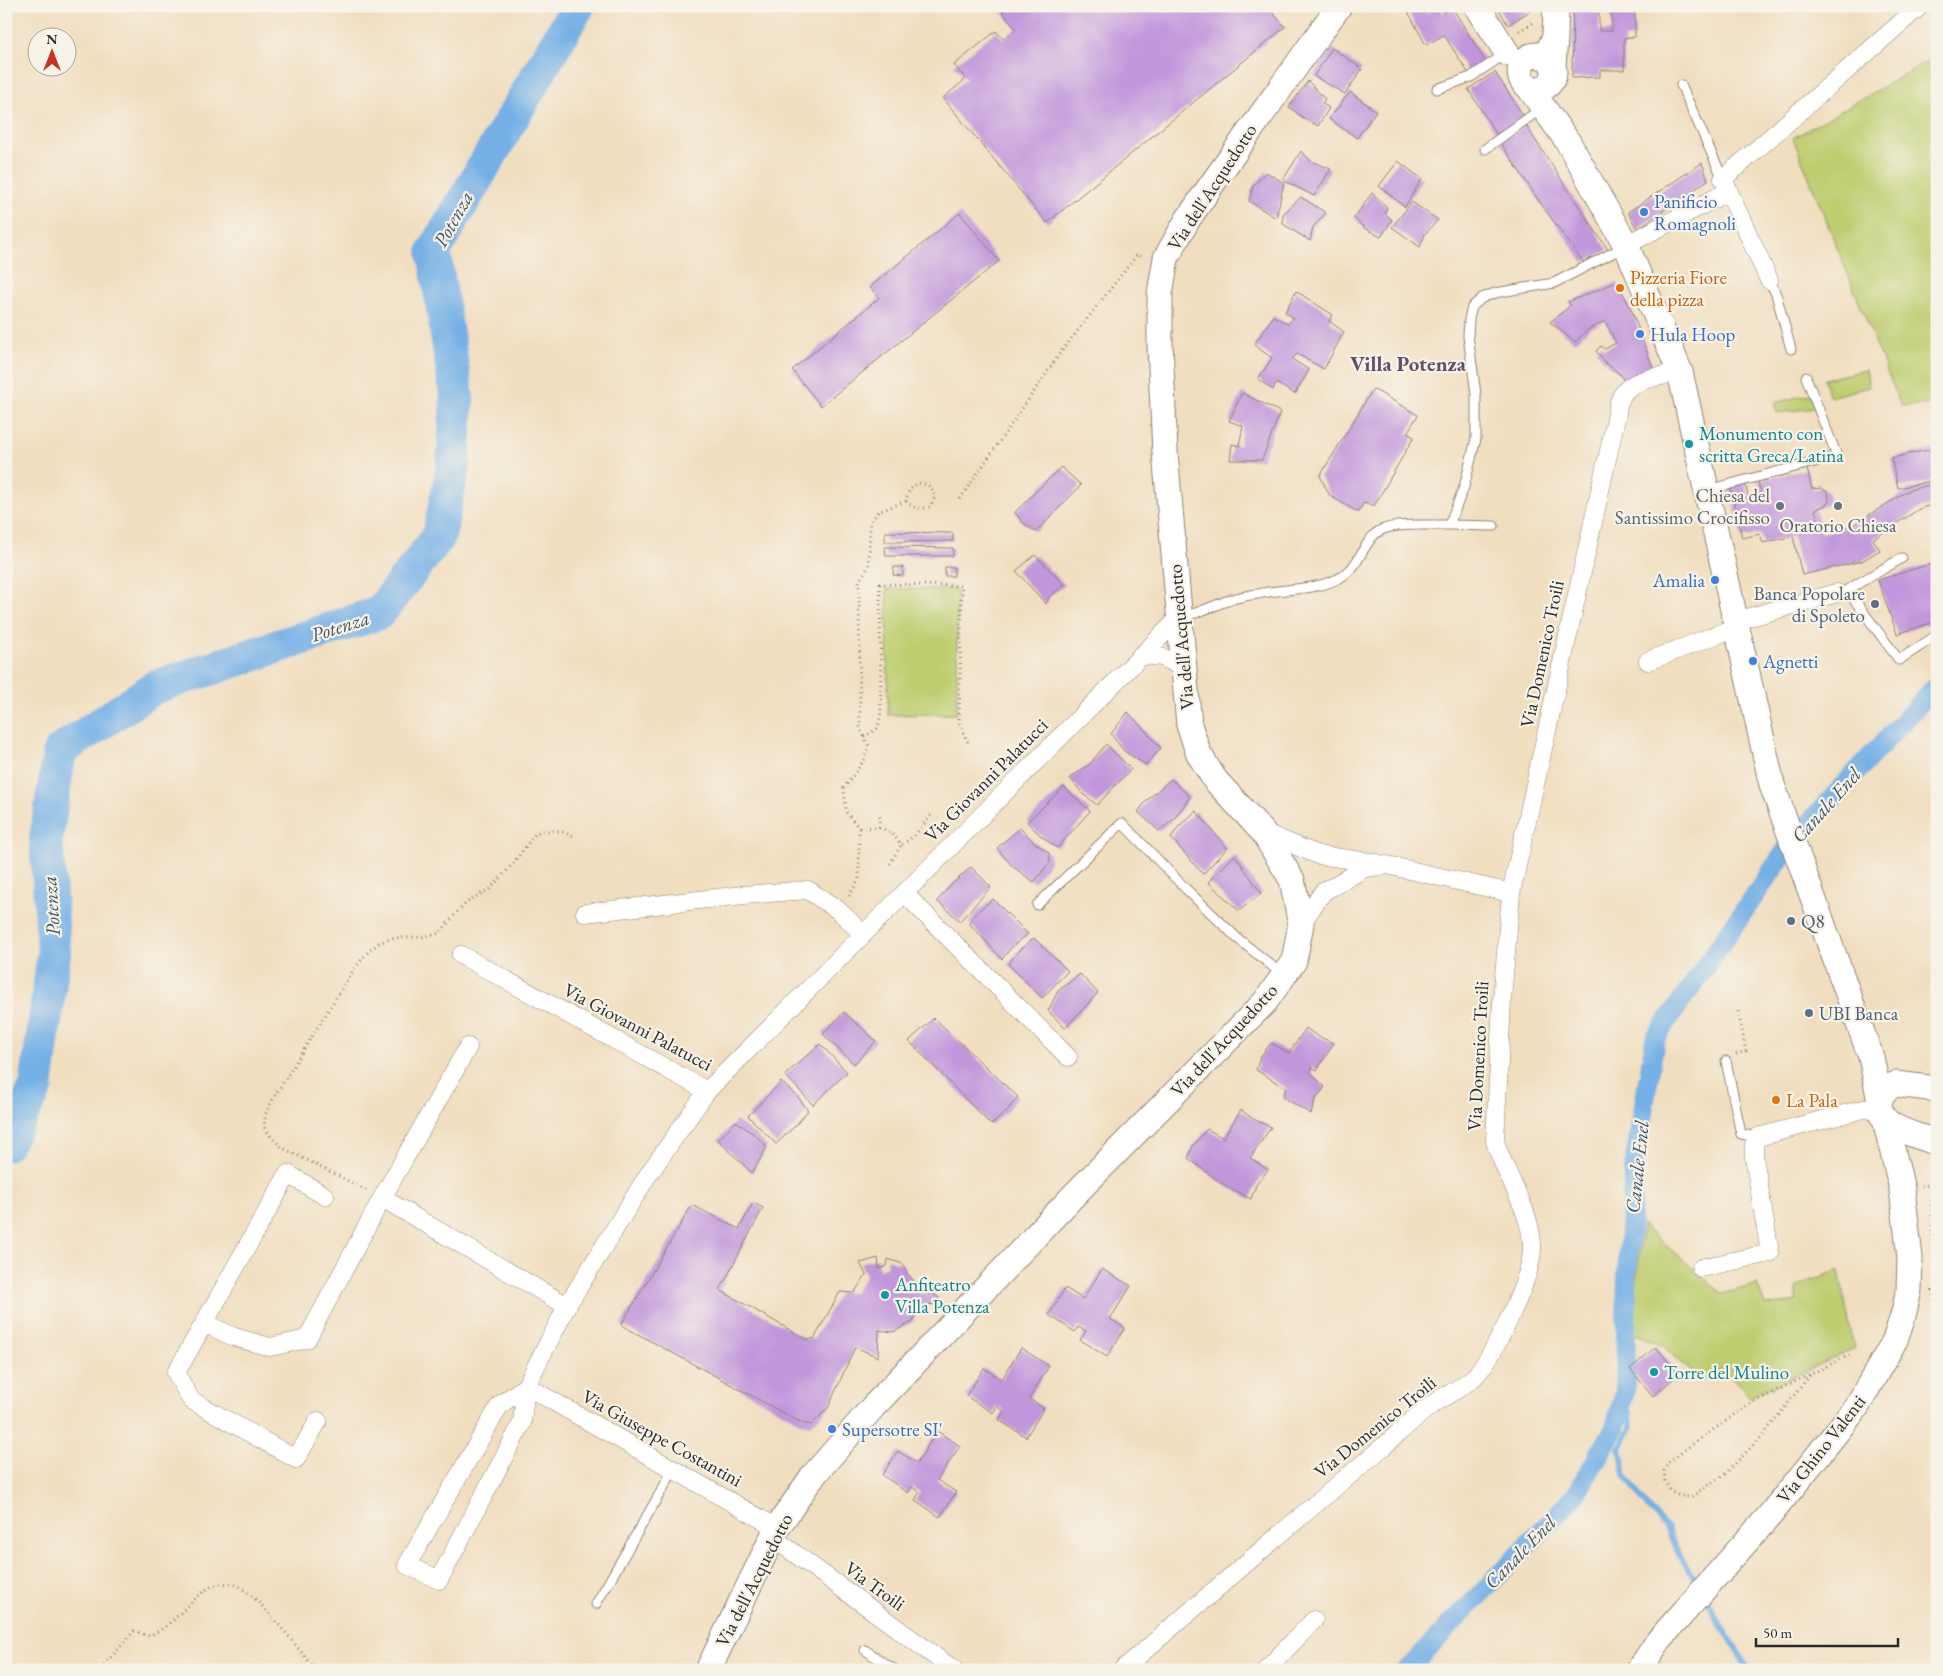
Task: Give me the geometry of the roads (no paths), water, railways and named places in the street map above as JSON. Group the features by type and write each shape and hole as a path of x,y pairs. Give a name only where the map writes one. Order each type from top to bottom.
{"street":[{"name":"Via dell'Acquedotto","path":"708,1670 774,1532 812,1476 873,1407 1076,1193 1265,1002 1294,961 1302,924 1292,880 1263,832 1215,780 1199,754 1189,725 1165,452 1160,345 1160,294 1166,258 1188,219 1339,6"},
{"path":"1477,6 1537,57 1568,142 1626,245 1680,372 1772,785 1871,1057 1876,1065 1902,1189"},
{"path":"1626,245 1726,185 1920,6"},
{"path":"1726,185 1769,280"},
{"name":"Via Domenico Troili","path":"1122,1670 1434,1403 1473,1378 1488,1360 1525,1285 1532,1251 1530,1234 1526,1216 1500,1160 1495,1141 1502,1000 1511,893 1618,406 1628,386 1680,372"},
{"path":"1648,661 1737,624 1842,592"},
{"name":"Via Giovanni Palatucci","path":"461,955 707,1090 1179,618"},
{"path":"1140,656 1160,656 1171,660 1183,670"},
{"path":"1263,832 1318,854 1387,865 1511,893"},
{"path":"1302,924 1323,892 1365,868 1387,865"},
{"path":"585,913 743,895 808,890 838,910 863,934"},
{"path":"904,893 1068,1057"},
{"path":"204,1323 234,1337 270,1347 308,1339 382,1198 468,1047"},
{"path":"1701,1268 1770,1253 1754,1157 1754,1144 1758,1137 1937,1089"},
{"path":"526,1386 500,1405 408,1565 439,1580 522,1423 526,1386 567,1306 648,1175 707,1090"},
{"path":"1885,1102 1893,1126 1935,1142"},
{"path":"1902,1189 1906,1168 1911,1156 1919,1148 1935,1142"},
{"path":"318,1422 296,1460 191,1400 176,1373 288,1174 325,1196"},
{"name":"Via Ghino Valenti","path":"1639,1670 1659,1640 1770,1515 1856,1408 1895,1340 1909,1290 1910,1258 1902,1189"},
{"path":"382,1198 567,1306"},
{"name":"Via Giuseppe Costantini","path":"526,1386 674,1469 774,1532"},
{"name":"Via Troili","path":"774,1532 954,1670"},
{"path":"1266,1670 1314,1620"}],"lane":[{"path":"1437,89 1537,57"},
{"path":"1485,149 1537,57"},
{"path":"1681,85 1726,185"},
{"path":"1449,526 1464,487 1476,439 1476,394 1468,336 1472,307 1482,298 1495,293 1554,283 1626,245"},
{"path":"1769,280 1776,294 1791,349"},
{"path":"1705,490 1837,456 1806,377"},
{"path":"1179,618 1233,599 1273,590 1304,589 1333,581 1349,572 1376,533 1393,526 1494,526"},
{"path":"1902,558 1842,592 1899,660 1937,635"},
{"path":"1037,906 1122,822 1186,889 1238,938 1284,975"},
{"path":"1726,1061 1741,1134 1758,1137"},
{"path":"596,1604 674,1469"},
{"path":"865,1650 896,1670"}],"waterway":[{"name":"Potenza","path":"6,1144 36,1088 54,953 46,839 60,751 155,687 379,613 439,536 453,467 457,398 434,251 578,6"},
{"name":"Canale Enel","path":"1407,1670 1574,1497 1615,1428 1625,1391 1627,1272 1635,1160 1655,1039 1794,839 1937,685"},
{"path":"1622,1404 1630,1412 1631,1428 1620,1448 1625,1475 1648,1508 1667,1527 1674,1546 1699,1586"},
{"path":"1705,1597 1749,1670"}],"place":[{"name":"Panificio Romagnoli","path":"1644,212"},
{"name":"Pizzeria Fiore della pizza","path":"1620,288"},
{"name":"Hula Hoop","path":"1640,334"},
{"name":"Monumento con scritta Greca/Latina","path":"1689,444"},
{"name":"Chiesa del Santissimo Crocifisso","path":"1780,506"},
{"name":"Oratorio Chiesa","path":"1838,506"},
{"name":"Amalia","path":"1715,580"},
{"name":"Banca Popolare di Spoleto","path":"1875,604"},
{"name":"Agnetti","path":"1753,661"},
{"name":"Q8","path":"1791,921"},
{"name":"UBI Banca","path":"1809,1013"},
{"name":"La Pala","path":"1776,1100"},
{"name":"Anfiteatro Villa Potenza","path":"885,1295"},
{"name":"Torre del Mulino","path":"1654,1372"},
{"name":"Supersotre SI'","path":"832,1429"}],"district":[{"name":"Villa Potenza","path":"1408,363"}]}
